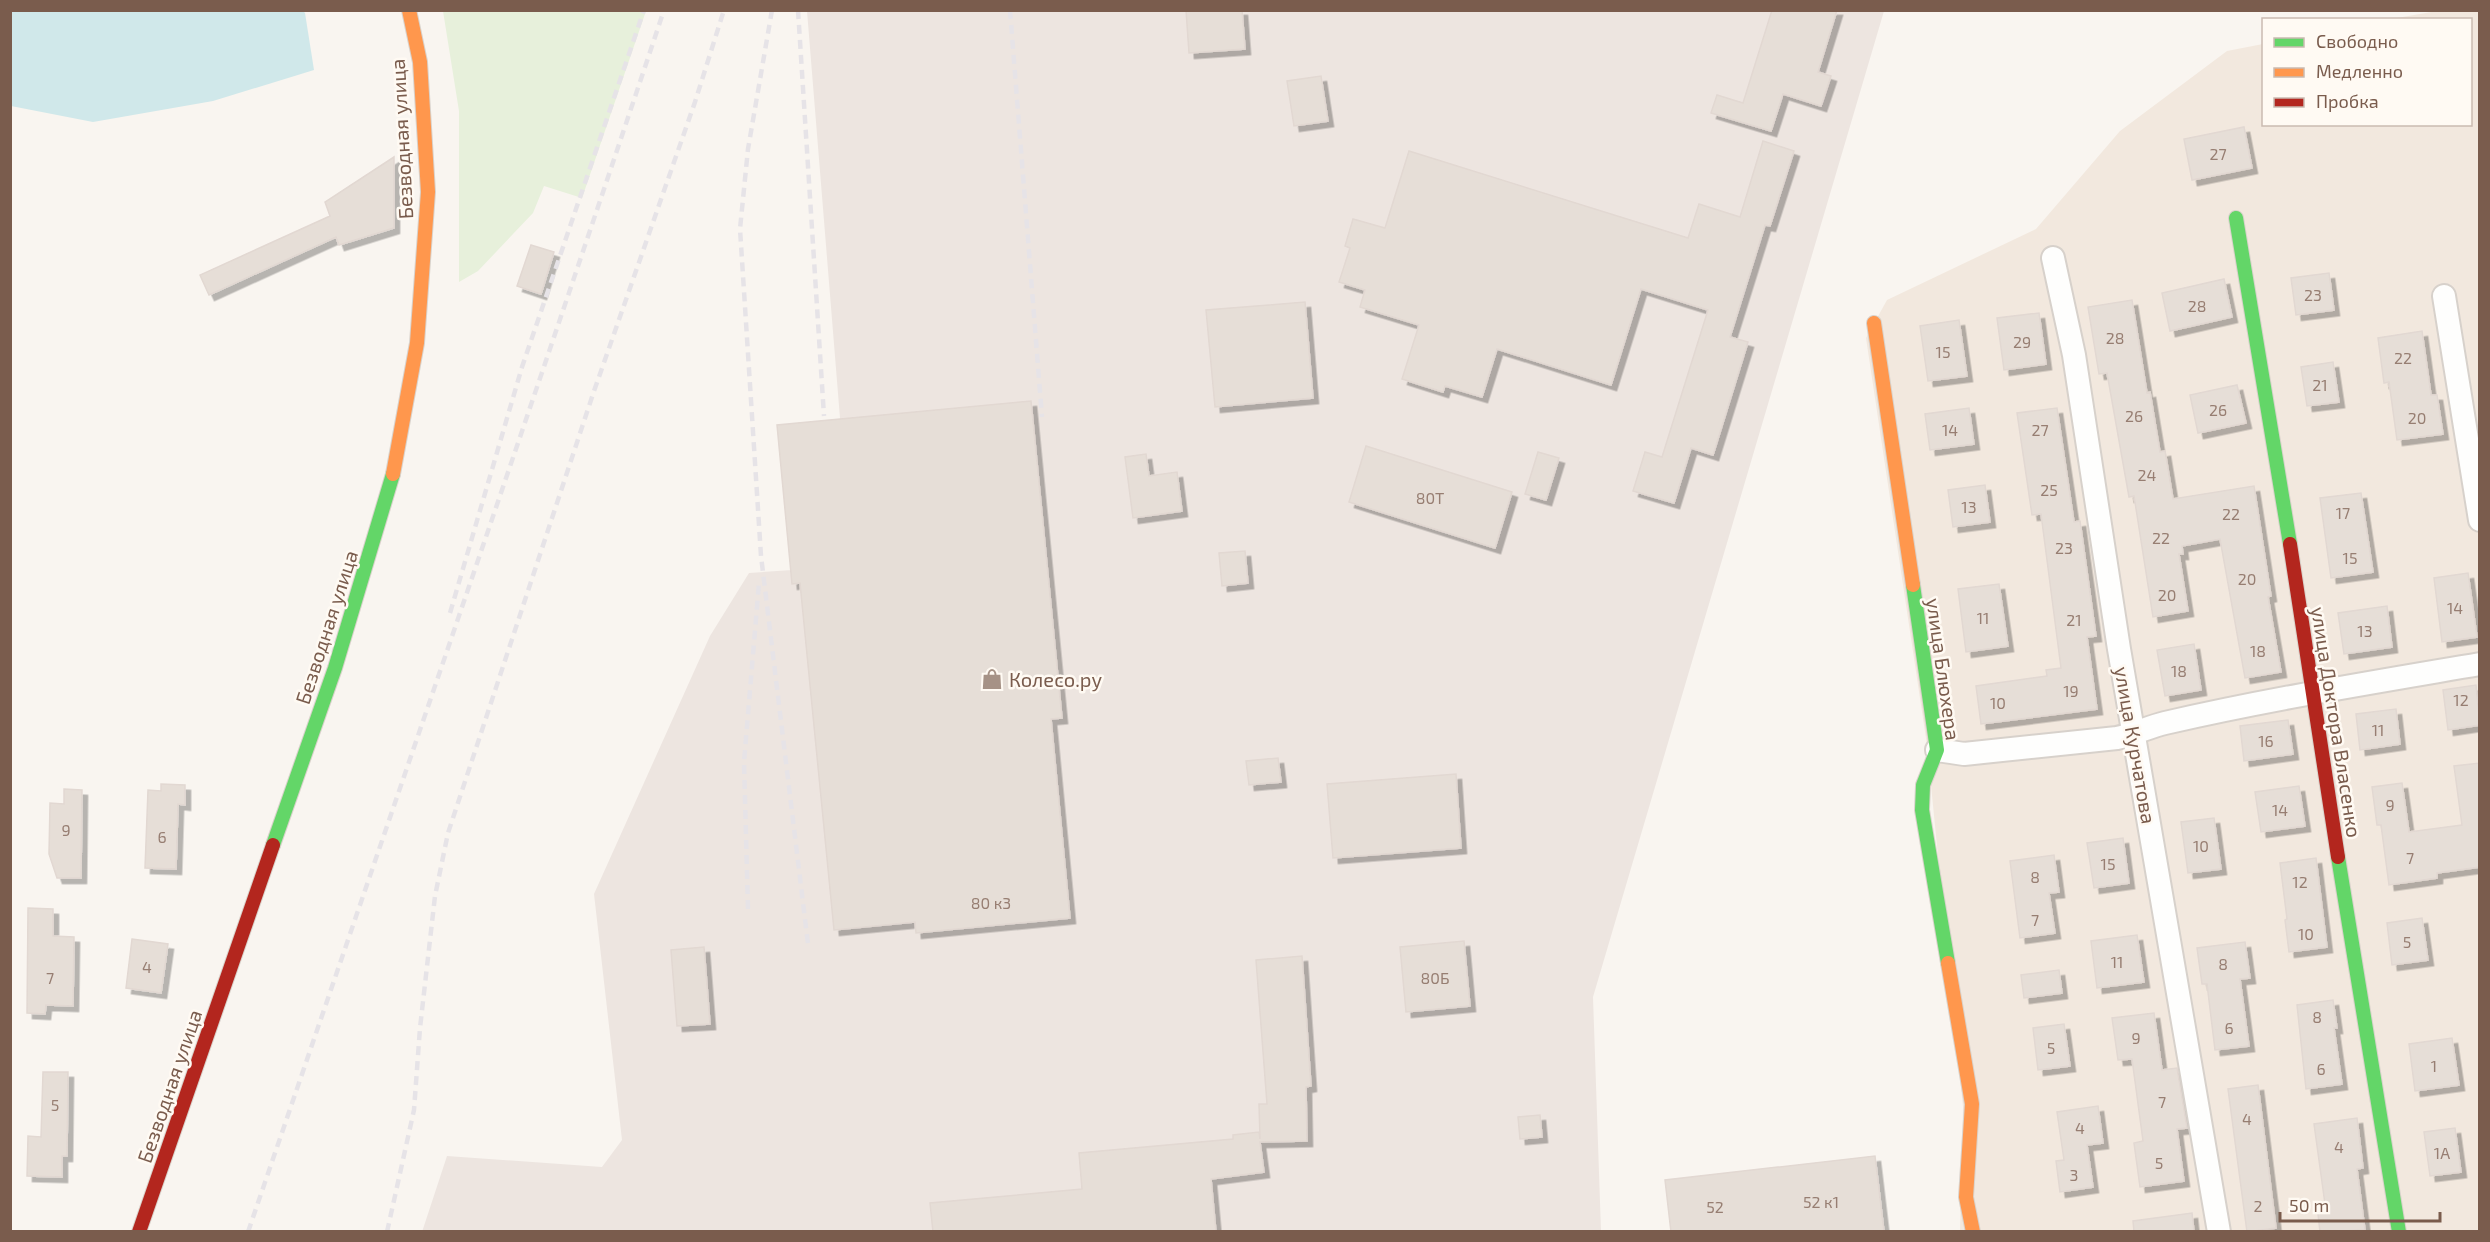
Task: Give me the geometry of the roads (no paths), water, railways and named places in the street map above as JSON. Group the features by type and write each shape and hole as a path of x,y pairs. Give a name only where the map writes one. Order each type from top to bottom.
{"street":[{"name":"Безводная улица","path":"139,1232 335,668 392,482 417,343 428,192 420,62 409,10"},
{"name":"улица Доктора Власенко","path":"2236,218 2399,1232"},
{"name":"улица Курчатова","path":"2054,258 2074,355 2134,734 2219,1232"},
{"path":"2444,296 2480,520"},
{"name":"улица Блюхера","path":"1874,323 1937,750 1923,785 1922,810 1972,1104 1966,1197 1973,1232"},
{"path":"1937,750 1964,754 2134,734 2163,724 2313,693 2480,664"}],"water":[{"path":"10,11 303,11 314,70 213,101 93,122 11,106"}],"railway":[{"path":"450,613 522,367 644,10"},
{"path":"248,1232 664,10"},
{"path":"387,1232 414,1110 420,1028 435,896 448,833 593,394 695,102 724,10"},
{"path":"772,10 748,149 740,229 761,556 808,944"},
{"path":"798,10 824,416"},
{"path":"1010,10 1042,417"},
{"path":"748,909 744,762 759,583"}],"place":[{"name":"Колесо.ру","path":"992,679"}]}
